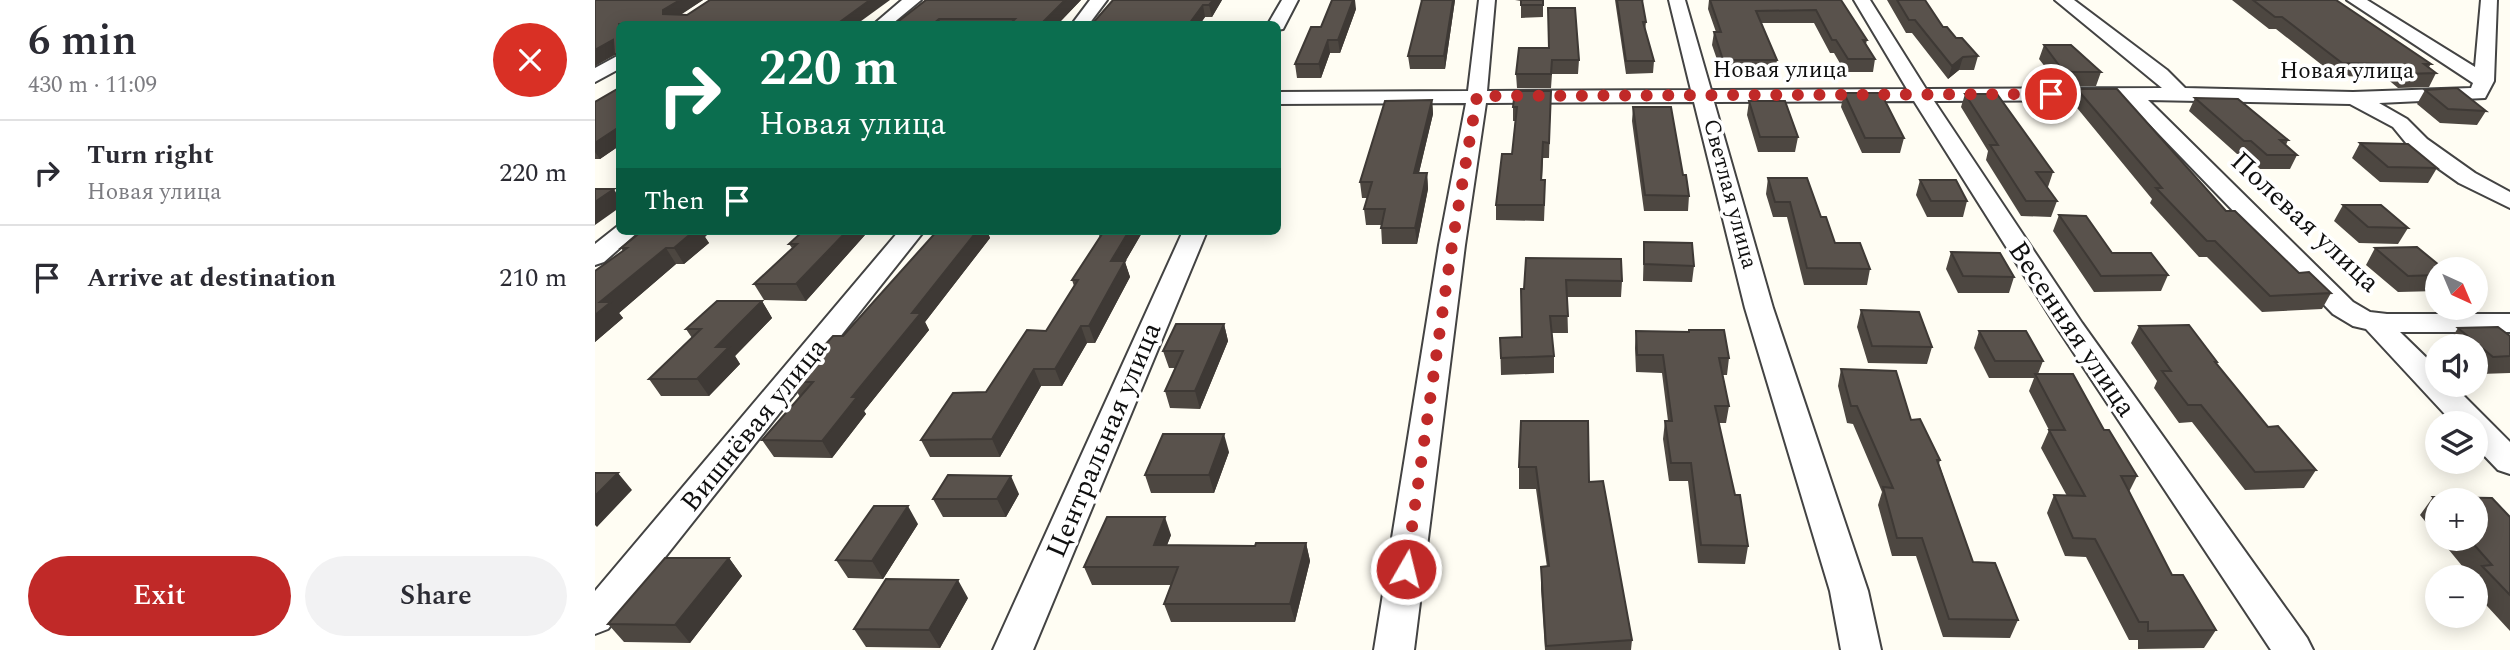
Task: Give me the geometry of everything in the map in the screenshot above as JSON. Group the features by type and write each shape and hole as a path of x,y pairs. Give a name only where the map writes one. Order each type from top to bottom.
{"street":[{"path":"886,21 913,0"},
{"path":"1082,21 1099,0"},
{"path":"1279,21 1290,0"},
{"path":"1394,650 1452,245 1477,96 1487,0"},
{"name":"Светлая улица","path":"1677,0 1759,308 1849,591 1861,650"},
{"name":"Весенняя улица","path":"1862,0 1918,94 2037,279 2293,650"},
{"path":"2063,0 2160,74 2179,94"},
{"path":"2355,0 2484,81 2489,0"},
{"path":"595,93 616,65"},
{"name":"Новая улица","path":"1281,98 1918,94 2353,97 2478,94 2484,81"},
{"name":"Полевая улица","path":"2131,94 2343,308 2363,320 2374,321 2510,323"},
{"path":"2353,97 2388,115 2428,151 2467,178 2510,201"},
{"path":"595,257 622,235"},
{"name":"Вишнёвая улица","path":"595,618 909,235"},
{"name":"Центральная улица","path":"1013,650 1193,235"},
{"path":"2374,321 2461,411"},
{"path":"2488,439 2510,462"}],"building":[{"path":"595,0 680,0 663,10 663,14 687,15 710,0 870,0 841,21 616,21 616,54 613,40 595,50"},
{"path":"926,0 1065,0 1044,21 899,21"},
{"path":"1113,0 1213,0 1209,5 1203,5 1191,21 1095,21"},
{"path":"1332,0 1353,0 1338,40 1328,40 1319,64 1295,64 1311,27 1321,27"},
{"path":"1422,0 1453,0 1444,56 1408,56"},
{"path":"1521,0 1543,0 1543,5 1521,5"},
{"path":"1617,0 1642,0 1646,22 1643,22 1654,61 1626,61"},
{"path":"1710,0 1841,0 1867,40 1863,40 1875,59 1848,59 1836,40 1832,40 1816,10 1756,11 1777,60 1723,60 1714,32 1721,32"},
{"path":"1897,0 1925,0 1943,27 1947,27 1956,38 1962,38 1978,56 1963,57 1952,66 1915,20 1909,20"},
{"path":"2253,0 2336,0 2431,64 2424,64 2436,73 2405,74 2392,64 2342,63 2282,17 2275,17"},
{"path":"1548,8 1575,8 1579,60 1552,60 1551,74 1516,74 1519,48 1549,48"},
{"path":"2044,45 2071,45 2101,72 2064,72"},
{"path":"2457,88 2486,111 2448,109 2425,90"},
{"path":"2077,89 2117,89 2226,211 2235,211 2299,273 2309,272 2331,293 2270,296 2215,241 2207,241 2156,188 2162,188"},
{"path":"616,90 616,129 595,143 595,102"},
{"path":"1515,91 1551,91 1549,143 1543,142 1541,180 1545,180 1544,205 1496,205 1502,154 1512,154 1517,107 1513,107"},
{"path":"1844,93 1881,93 1904,138 1865,138"},
{"path":"1965,94 1997,94 2053,172 2036,172 2057,201 2026,201 1990,145 1998,145"},
{"path":"2195,98 2238,99 2288,140 2280,140 2297,155 2267,155 2251,141 2244,141"},
{"path":"1432,100 1414,173 1427,173 1415,228 1381,228 1385,209 1364,209 1372,182 1360,182 1385,101"},
{"path":"1749,101 1785,101 1798,137 1760,137"},
{"path":"1633,107 1671,107 1689,196 1645,195"},
{"path":"2360,143 2408,144 2437,168 2388,167"},
{"path":"1768,178 1807,178 1821,217 1826,217 1835,243 1860,243 1870,269 1807,268 1790,202 1775,202"},
{"path":"1920,180 1956,180 1967,201 1931,201"},
{"path":"595,189 614,189 595,202"},
{"path":"2343,205 2381,205 2408,228 2368,227"},
{"path":"2059,215 2086,216 2112,253 2151,253 2168,275 2101,276"},
{"path":"637,235 689,235 674,248 666,248 600,302 611,302 595,315 595,271 627,248 621,248"},
{"path":"799,235 843,235 796,284 754,284 797,244 789,244"},
{"path":"933,235 974,235 912,313 921,313 852,397 857,397 822,441 762,440 813,382 791,382 833,336 843,336"},
{"path":"1101,235 1127,235 1111,261 1125,261 1089,326 1081,326 1055,369 1034,369 992,439 921,440 953,393 986,392 1027,330 1046,331 1078,280 1072,280"},
{"path":"1644,242 1692,243 1694,266 1644,264"},
{"path":"2417,247 2429,257 2425,257 2425,275 2408,276 2375,248"},
{"path":"1951,252 2000,253 2014,277 1963,276"},
{"path":"1526,258 1621,259 1622,281 1566,280 1568,316 1550,316 1554,356 1501,358 1500,338 1522,337 1521,289 1524,289"},
{"path":"717,301 762,301 716,347 729,347 697,379 649,379 701,329 686,329"},
{"path":"1861,310 1919,312 1932,347 1872,346"},
{"path":"1176,324 1224,324 1195,391 1165,391 1183,351 1163,351"},
{"path":"2189,325 2215,362 2268,427 2278,426 2316,470 2255,472 2201,405 2188,405 2162,371 2171,371 2139,326"},
{"path":"2498,327 2510,336 2510,356 2493,357 2488,353 2488,334 2465,334 2458,328"},
{"path":"1724,330 1729,358 1719,358 1729,406 1715,406 1735,495 1740,495 1748,546 1701,545 1691,463 1671,463 1665,421 1672,421 1663,355 1637,355 1636,331"},
{"path":"1979,331 2026,331 2043,361 1995,361"},
{"path":"1841,369 1896,371 1911,420 1920,419 1940,460 1937,460 1973,562 1995,563 2018,620 1949,619 1922,538 1897,538 1883,487 1893,488 1857,406 1851,406"},
{"path":"2035,374 2073,374 2104,430 2109,430 2137,476 2121,476 2172,575 2183,575 2216,630 2148,631 2148,622 2139,622 2095,539 2073,538 2054,495 2085,496 2049,430 2065,430"},
{"path":"1521,421 1588,421 1589,482 1603,481 1632,640 1546,646 1541,567 1549,566 1536,467 1519,467"},
{"path":"1163,434 1224,434 1209,475 1145,475"},
{"path":"595,473 618,473 595,496"},
{"path":"948,475 1011,476 997,499 933,499"},
{"path":"2488,498 2492,498 2510,517 2510,595 2488,572 2488,565 2492,565 2480,551 2488,551"},
{"path":"874,506 908,506 872,561 836,560"},
{"path":"1107,517 1165,517 1154,545 1255,546 1256,543 1306,543 1290,604 1164,604 1178,567 1084,567"},
{"path":"665,558 729,558 675,625 608,624"},
{"path":"886,579 958,580 929,630 854,629"}],"route":[{"path":"1406,569 1452,245 1477,96 2051,94"}]}
